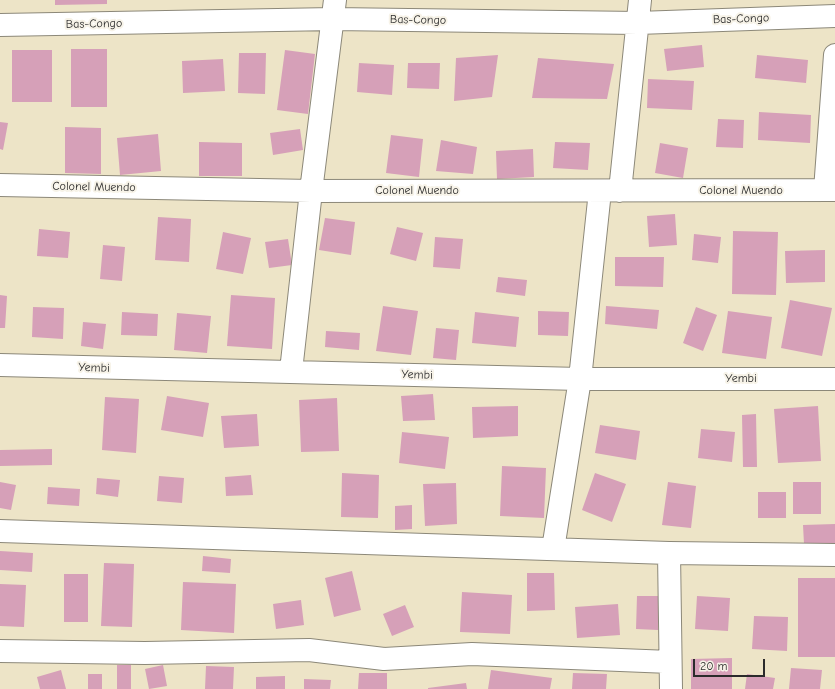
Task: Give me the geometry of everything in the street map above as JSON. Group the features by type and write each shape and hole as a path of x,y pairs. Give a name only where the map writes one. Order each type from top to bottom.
{"street":[{"path":"553,549 638,23 640,0"},
{"path":"291,371 311,191 334,10"},
{"name":"Bas-Congo","path":"0,25 334,10 638,23 835,16"},
{"path":"830,190 835,55"},
{"name":"Colonel Muendo","path":"0,185 311,191 830,190"},
{"name":"Yembi","path":"0,365 580,379 835,379"},
{"path":"0,531 669,553 835,555"},
{"path":"669,553 671,689"},
{"path":"0,651 145,653 309,650 384,658 472,654 670,662"}],"building":[{"path":"55,0 107,0 107,4 55,5"},
{"path":"702,45 704,67 667,71 664,49"},
{"path":"71,49 107,49 107,107 71,107"},
{"path":"12,50 52,50 52,102 12,102"},
{"path":"285,50 315,54 308,114 277,110"},
{"path":"239,53 266,53 265,94 238,93"},
{"path":"498,55 492,97 454,101 456,58"},
{"path":"757,55 808,60 806,83 755,78"},
{"path":"538,58 614,64 607,99 532,98"},
{"path":"223,59 225,91 183,93 182,61"},
{"path":"359,63 394,65 392,95 357,92"},
{"path":"408,63 440,63 439,89 407,88"},
{"path":"648,79 694,81 692,110 647,108"},
{"path":"759,112 811,115 810,143 758,140"},
{"path":"718,119 744,120 743,148 716,147"},
{"path":"0,122 8,123 3,150 0,149"},
{"path":"65,127 101,128 101,174 65,173"},
{"path":"300,129 303,150 273,155 270,133"},
{"path":"158,134 161,171 120,175 117,138"},
{"path":"391,135 423,139 419,177 386,173"},
{"path":"441,140 477,147 473,174 436,171"},
{"path":"199,142 242,143 242,176 199,176"},
{"path":"555,142 590,143 588,170 553,168"},
{"path":"660,143 688,148 683,178 655,173"},
{"path":"533,149 534,177 497,179 496,151"},
{"path":"675,214 677,245 649,247 647,216"},
{"path":"158,217 191,219 189,262 155,260"},
{"path":"325,218 355,222 351,255 319,250"},
{"path":"397,227 423,233 416,261 390,254"},
{"path":"39,229 70,232 68,258 37,256"},
{"path":"733,231 778,232 776,295 732,294"},
{"path":"223,232 251,238 243,274 216,269"},
{"path":"694,234 721,237 718,263 692,260"},
{"path":"435,237 463,239 460,269 433,267"},
{"path":"288,239 292,265 269,268 265,242"},
{"path":"103,245 125,247 122,281 100,279"},
{"path":"825,250 825,282 786,283 785,251"},
{"path":"615,257 664,257 663,287 615,286"},
{"path":"498,277 527,280 525,296 496,292"},
{"path":"0,295 7,296 5,328 0,328"},
{"path":"231,295 275,298 272,349 227,346"},
{"path":"790,300 832,308 822,356 781,348"},
{"path":"383,306 418,311 411,355 376,351"},
{"path":"606,306 659,310 657,329 605,324"},
{"path":"33,307 64,308 63,339 32,337"},
{"path":"696,307 717,315 703,351 683,343"},
{"path":"538,311 569,312 568,336 538,335"},
{"path":"728,311 772,317 766,359 722,353"},
{"path":"122,312 158,314 157,336 121,335"},
{"path":"475,312 519,317 516,347 472,343"},
{"path":"177,313 211,316 207,353 174,350"},
{"path":"83,322 106,324 103,349 81,346"},
{"path":"436,328 459,330 456,360 433,358"},
{"path":"326,331 360,333 359,350 325,347"},
{"path":"433,394 435,420 403,421 401,396"},
{"path":"167,396 209,403 203,437 161,430"},
{"path":"105,397 139,399 136,453 102,450"},
{"path":"337,398 339,451 301,452 299,400"},
{"path":"518,406 518,436 473,438 472,407"},
{"path":"818,406 821,461 778,463 774,409"},
{"path":"257,414 259,446 224,448 221,416"},
{"path":"756,414 757,467 743,467 742,415"},
{"path":"600,425 640,431 636,460 595,453"},
{"path":"701,429 735,432 732,462 698,458"},
{"path":"402,432 449,437 445,469 399,463"},
{"path":"52,449 52,465 0,466 0,450"},
{"path":"502,466 546,468 544,518 500,516"},
{"path":"342,473 379,475 378,518 341,517"},
{"path":"595,473 626,484 612,522 582,510"},
{"path":"251,475 253,495 226,496 225,477"},
{"path":"159,476 184,478 182,503 157,501"},
{"path":"97,478 120,480 118,497 96,494"},
{"path":"0,482 16,485 11,510 0,508"},
{"path":"668,482 696,486 691,528 662,525"},
{"path":"793,482 821,482 821,514 793,514"},
{"path":"456,483 457,524 425,526 423,484"},
{"path":"48,487 80,489 79,506 47,504"},
{"path":"758,492 786,492 786,518 758,518"},
{"path":"412,505 412,529 395,530 395,506"},
{"path":"835,524 835,543 804,544 803,525"},
{"path":"0,551 33,553 32,572 0,570"},
{"path":"203,556 231,559 230,573 202,571"},
{"path":"104,563 134,564 132,627 101,626"},
{"path":"352,571 361,610 334,617 325,578"},
{"path":"527,573 554,573 555,610 527,611"},
{"path":"64,574 88,574 88,622 64,622"},
{"path":"798,578 835,578 835,657 798,657"},
{"path":"183,582 236,584 234,633 181,630"},
{"path":"0,584 26,585 24,627 0,626"},
{"path":"462,592 512,595 510,634 460,632"},
{"path":"637,596 658,596 658,630 636,629"},
{"path":"697,596 730,598 728,631 695,629"},
{"path":"301,600 304,625 276,629 273,604"},
{"path":"618,604 620,635 577,638 575,607"},
{"path":"405,605 414,627 392,636 383,614"},
{"path":"754,616 788,617 787,651 752,649"},
{"path":"732,658 732,689 691,689 691,659"},
{"path":"117,665 131,665 131,689 117,689"},
{"path":"163,665 167,686 149,689 145,669"},
{"path":"206,666 234,667 233,689 205,689"},
{"path":"791,668 822,670 820,689 789,689"},
{"path":"61,670 66,689 40,689 37,677"},
{"path":"491,670 552,678 550,689 488,689"},
{"path":"359,673 387,673 387,689 358,689"},
{"path":"573,673 607,674 606,689 572,689"},
{"path":"88,674 102,674 102,689 88,689"},
{"path":"747,674 775,678 773,689 745,689"},
{"path":"285,676 285,689 256,689 256,677"},
{"path":"304,679 331,680 330,689 304,689"},
{"path":"466,683 467,689 428,689 428,688"}]}
